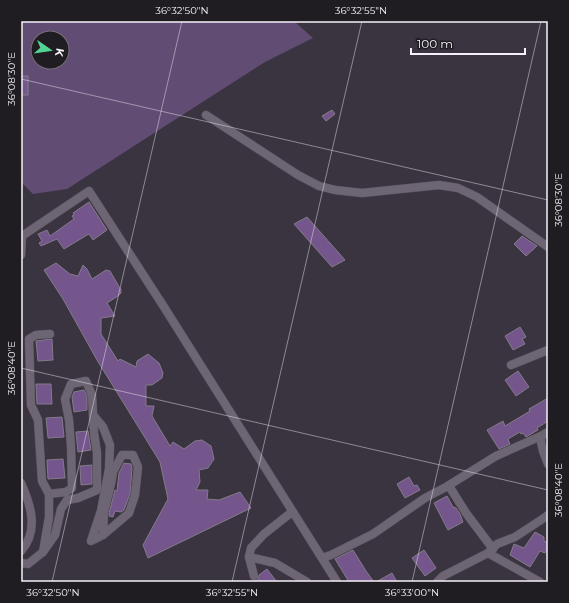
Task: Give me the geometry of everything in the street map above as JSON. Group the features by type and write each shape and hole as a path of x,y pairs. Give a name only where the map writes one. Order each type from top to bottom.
{"street":[{"path":"206,115 298,175 319,186 335,190 362,193 439,185 458,188 477,197 548,247"},
{"path":"21,256 22,236 89,191 168,313 337,582"},
{"path":"43,552 49,517 49,494 42,481 38,420 31,405 29,339 36,335 50,334"},
{"path":"511,365 548,350"},
{"path":"21,563 28,564 43,552 54,535 61,509 67,500 78,498 97,490 97,453 94,434 92,395 86,381 71,384 64,399 69,420 72,488 66,492 49,494"},
{"path":"93,415 103,427 110,445 109,469 101,511 90,541 103,535 129,513 135,494 138,467 133,455 122,455 113,472 112,484 104,512 103,535"},
{"path":"322,558 381,530 425,498 449,486 496,456 545,434"},
{"path":"545,434 541,442 548,464"},
{"path":"21,482 26,493 32,517 32,530 26,545 21,552"},
{"path":"449,486 491,551 540,582"},
{"path":"254,576 249,557 251,548 264,534 292,512"},
{"path":"438,582 443,576 491,551 497,544 521,533 548,515"},
{"path":"249,557 276,563 307,582"}],"shaded area":[{"path":"21,21 294,21 313,38 265,62 67,189 33,194 21,182"}],"building":[{"path":"21,76 28,76 28,95 21,95"},
{"path":"332,110 335,114 326,121 322,116"},
{"path":"89,202 107,230 93,240 89,234 64,249 57,239 41,246 39,243 42,241 38,234 47,230 50,236 74,219 72,216 74,215 73,213"},
{"path":"307,217 345,260 332,267 294,224"},
{"path":"522,236 537,246 526,256 514,244"},
{"path":"56,263 70,274 78,276 83,265 87,269 92,279 106,270 110,271 121,290 121,293 107,303 115,316 101,318 101,334 118,361 120,359 136,367 137,361 148,354 159,363 163,373 162,378 152,385 146,385 146,406 154,406 152,416 170,446 173,442 184,449 195,441 202,440 211,446 214,459 208,468 199,470 200,482 196,490 208,490 207,499 219,500 240,492 251,508 148,558 143,545 168,499 160,462 97,360 63,299 44,270"},
{"path":"520,327 526,337 522,339 525,344 513,350 505,336"},
{"path":"52,339 53,360 38,361 36,341"},
{"path":"518,371 529,387 516,396 505,380"},
{"path":"36,384 51,384 52,404 37,404"},
{"path":"84,390 87,396 87,410 74,412 72,397 74,392"},
{"path":"548,398 548,421 537,428 538,430 526,437 520,432 508,439 510,444 499,449 487,430 503,421 505,426"},
{"path":"62,417 64,437 48,438 46,418"},
{"path":"88,431 91,450 78,452 76,432"},
{"path":"63,459 65,478 48,479 47,460"},
{"path":"124,463 131,464 132,468 130,494 124,510 121,512 115,511 113,517 109,516 109,513 115,490 117,491 119,473"},
{"path":"92,465 92,484 81,485 80,466"},
{"path":"409,477 414,486 417,485 420,490 405,498 397,484"},
{"path":"447,496 453,507 456,508 460,514 463,522 448,530 434,503"},
{"path":"535,532 544,537 544,541 548,542 548,548 545,553 540,551 530,567 510,555 514,544 524,548"},
{"path":"353,550 374,582 349,582 335,559"},
{"path":"424,550 436,568 425,576 412,558"},
{"path":"267,569 277,582 250,582 258,580 259,575"},
{"path":"392,573 397,582 376,582"}]}
